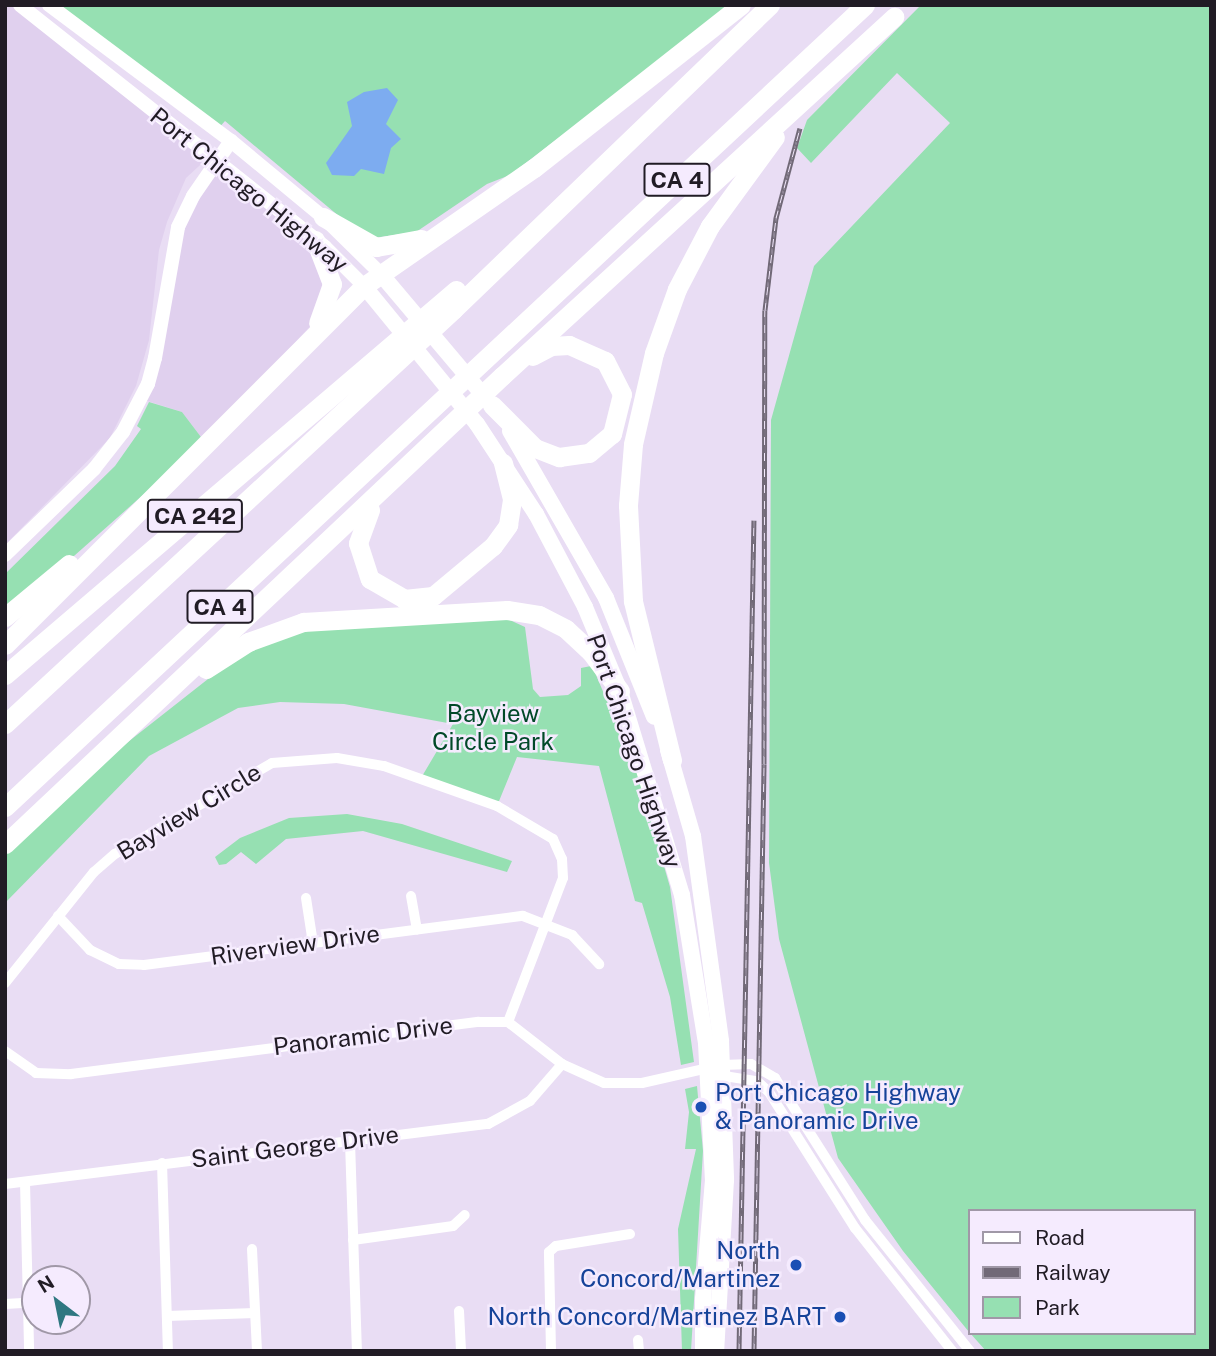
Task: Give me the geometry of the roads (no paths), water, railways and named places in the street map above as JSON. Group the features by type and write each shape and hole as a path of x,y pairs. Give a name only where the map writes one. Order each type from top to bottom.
{"highway":[{"path":"5,645 296,349 364,286 534,168 741,5"},
{"name":"CA 4","path":"5,724 389,361 537,227 770,5"},
{"name":"CA 4","path":"5,807 865,5"},
{"path":"5,844 452,426 487,401 503,378 900,11"},
{"path":"672,760 634,606 629,569 632,454 654,353 693,257 747,172 787,124 900,11"},
{"path":"323,217 376,247 434,235"},
{"path":"296,349 321,321 332,284 315,240"},
{"path":"487,401 535,448 559,457 589,453 603,444 618,422 622,394 619,382 605,361 584,349 560,344 543,349 503,378"},
{"name":"CA 242","path":"5,676 389,361"},
{"path":"5,617 190,456"},
{"path":"398,476 365,517 359,556 379,588 419,600 447,589 501,536 512,512 511,485 503,463"},
{"path":"94,760 230,652 267,633 303,622 485,610 539,615 580,639 620,691"}],"main road":[{"name":"Port Chicago Highway","path":"380,273 487,401 544,487 606,598 672,760 692,836 718,1071 726,1180 716,1351"},
{"name":"Port Chicago Highway","path":"364,286 477,424 503,463 585,607 620,691 682,895 718,1071 713,1180 702,1299 703,1351"}],"street":[{"name":"Port Chicago Highway","path":"20,5 315,240 364,286"},
{"name":"Port Chicago Highway","path":"50,5 231,141 323,217 380,273"},
{"path":"5,555 94,470 123,432 148,384 155,358 178,227 193,196 231,141"},
{"name":"Bayview Circle","path":"5,983 58,916 115,854 255,771 298,758 337,758 421,778 497,806 544,831 558,848 563,878 548,925 508,1022"},
{"path":"411,895 417,929"},
{"path":"306,898 313,943"},
{"name":"Riverview Drive","path":"58,916 90,950 119,964 144,965 523,916 572,934 599,964"},
{"name":"Panoramic Drive","path":"5,1051 36,1073 71,1074 479,1022 508,1022"},
{"path":"508,1022 562,1064 591,1080 618,1084 718,1071 739,1064 762,1068 782,1087 865,1220 970,1351"},
{"name":"Saint George Drive","path":"5,1184 488,1124 530,1101 562,1064"},
{"path":"718,1071 739,1080 764,1085 855,1228 952,1351"},
{"path":"349,1142 357,1351"},
{"path":"162,1163 168,1351"},
{"path":"25,1182 26,1265"},
{"path":"353,1240 453,1226 465,1215"},
{"path":"551,1351 549,1252 556,1246 630,1234"},
{"path":"252,1249 257,1351"},
{"path":"459,1311 461,1351"},
{"path":"167,1316 255,1313"}],"water":[{"path":"387,88 398,100 386,124 401,139 391,148 384,174 361,169 354,176 332,175 326,163 352,126 347,102 364,92"}],"railway":[{"path":"754,1351 764,764 765,310 776,218 800,128"},
{"path":"739,1351 754,520"}],"place":[{"name":"Port Chicago Highway & Panoramic Drive","path":"701,1107"},
{"name":"North Concord/Martinez","path":"796,1265"},
{"name":"North Concord/Martinez BART","path":"840,1317"}],"park label":[{"name":"Bayview Circle Park","path":"493,728"}]}
